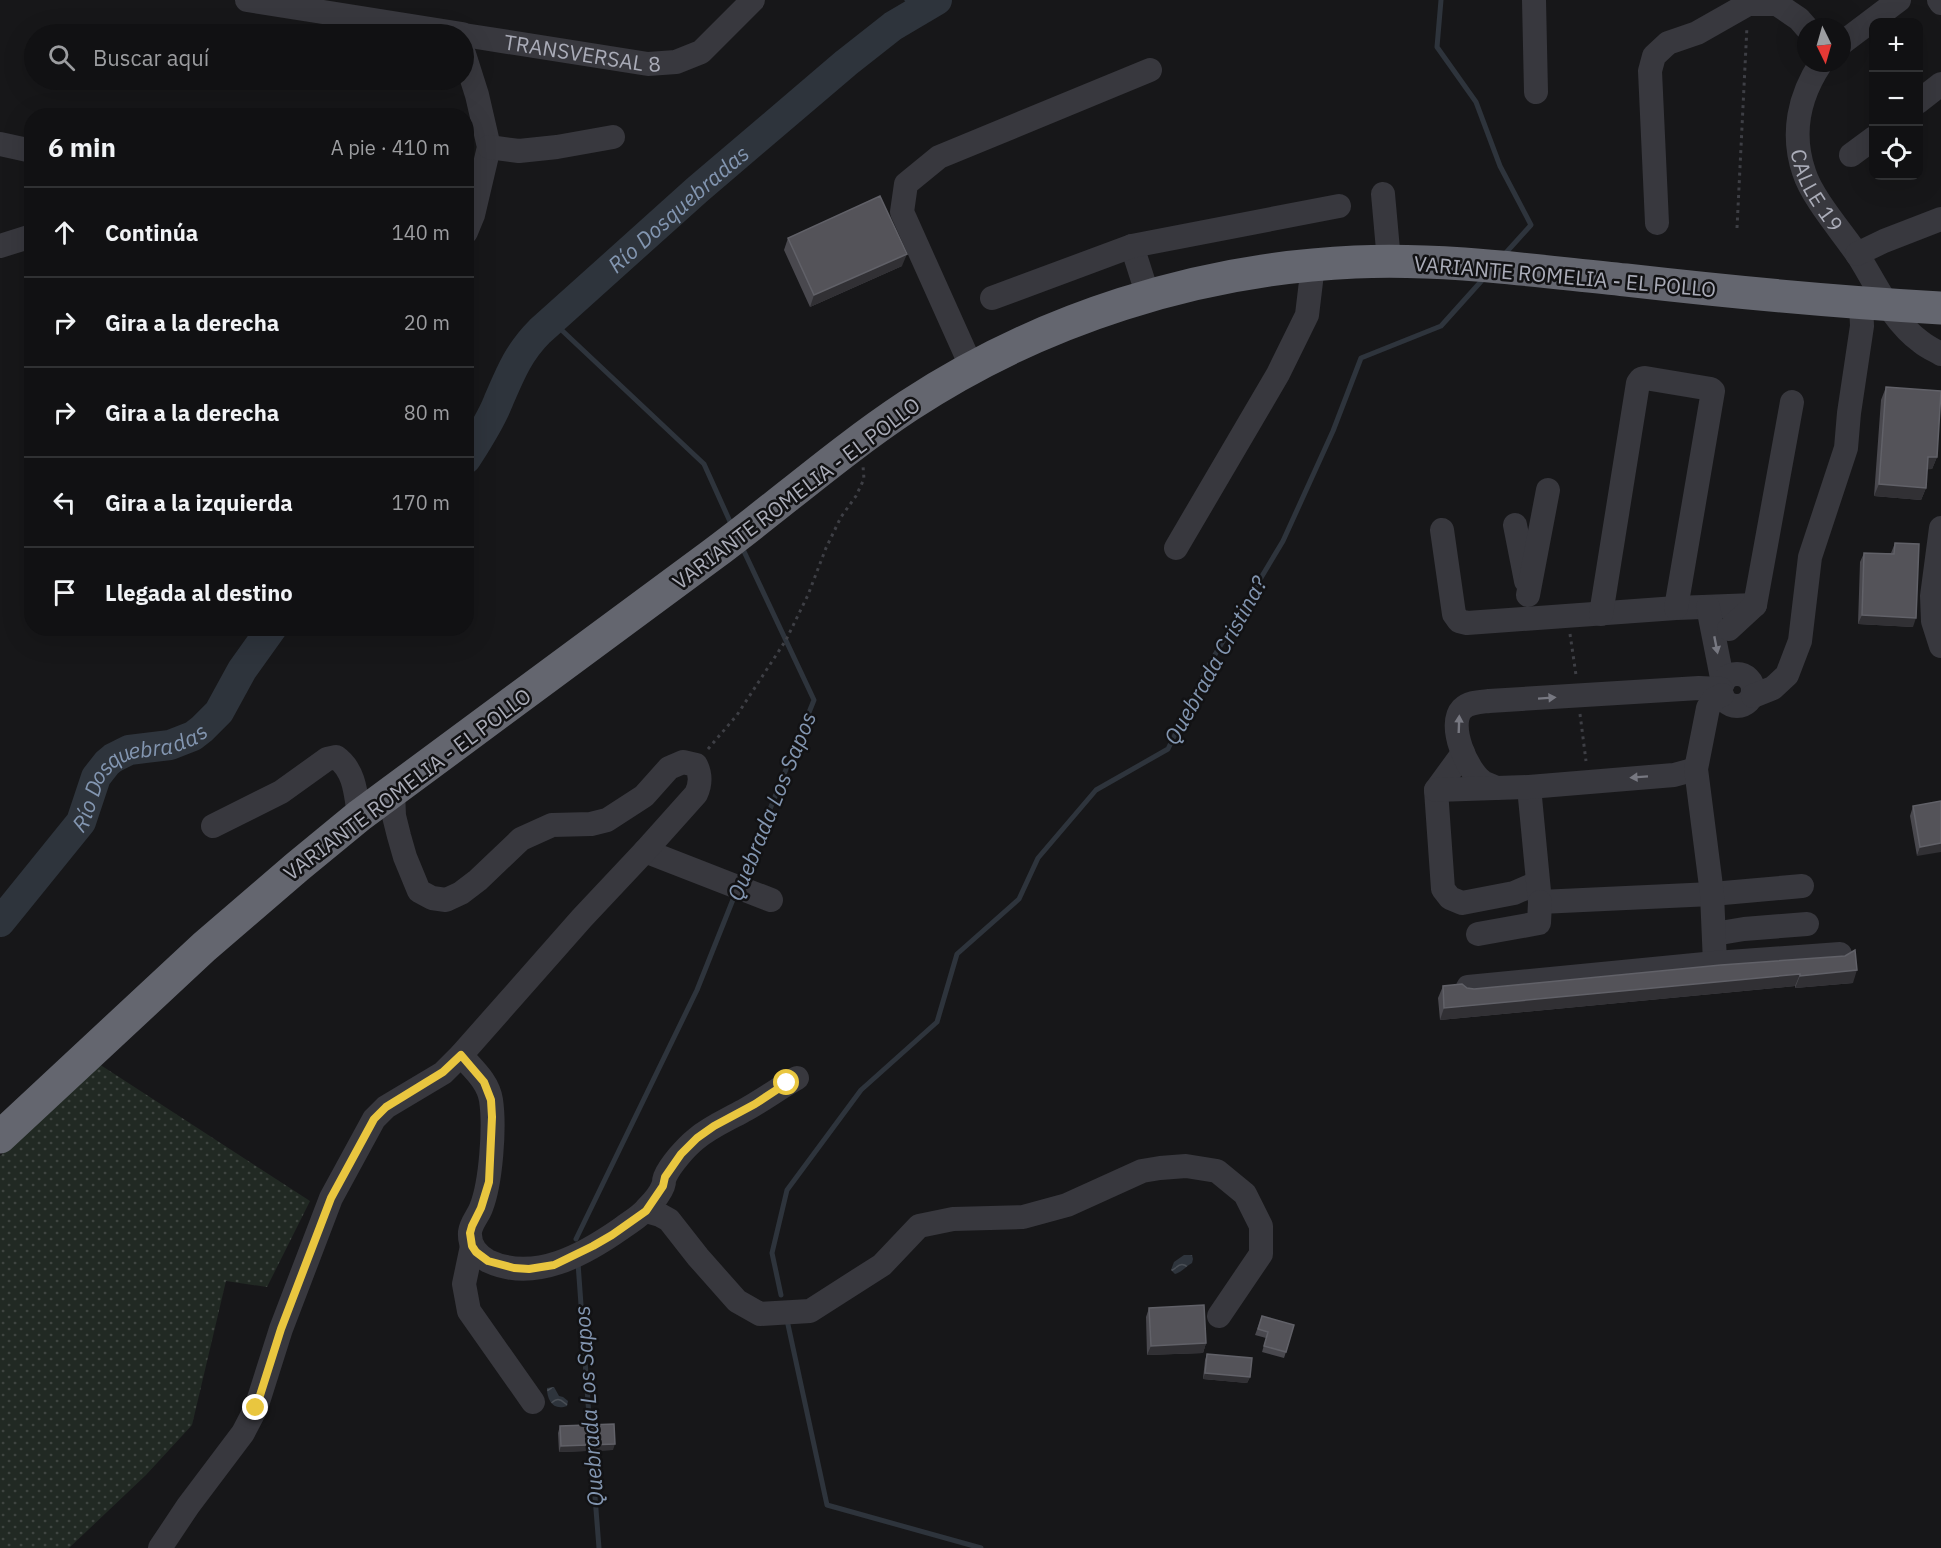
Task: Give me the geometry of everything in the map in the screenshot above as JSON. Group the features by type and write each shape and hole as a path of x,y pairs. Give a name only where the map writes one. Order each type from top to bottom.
{"highway":[{"name":"VARIANTE ROMELIA - EL POLLO","path":"0,1137 204,947 288,874 360,816 759,520 853,445 911,404 972,368 1067,324 1148,296 1230,277 1313,265 1389,261 1494,265 1638,282 1941,308"}],"street":[{"name":"TRANSVERSAL 8","path":"248,0 383,24"},
{"name":"TRANSVERSAL 8","path":"474,40 648,64 676,62 700,52 753,0"},
{"path":"1534,0 1536,92"},
{"path":"1851,36 1899,0"},
{"path":"1657,223 1650,71 1654,56 1668,43 1697,33 1748,4 1777,4 1798,18"},
{"path":"972,368 902,212 906,183 939,157 1150,70"},
{"name":"CALLE 19","path":"1816,72 1805,93 1798,114 1798,142 1804,173 1857,254 1875,304 1902,325 1934,344"},
{"path":"474,84 489,147 474,211"},
{"path":"1923,98 1941,84"},
{"path":"489,147 519,151 613,137"},
{"path":"1851,155 1869,142"},
{"path":"0,144 24,149"},
{"path":"1383,194 1389,261"},
{"path":"992,298 1132,246 1339,206"},
{"path":"1857,254 1941,219"},
{"path":"0,246 24,238"},
{"path":"1132,246 1148,296"},
{"path":"1176,548 1278,374 1307,315 1313,265"},
{"path":"1714,963 1712,894 1696,769 1708,708 1714,699 1767,673 1787,675 1800,641 1810,557 1846,448 1862,326 1875,304"},
{"path":"1601,614 1638,383 1645,378 1713,391 1676,608"},
{"path":"1729,629 1755,605 1792,402"},
{"path":"1528,595 1548,490"},
{"path":"1515,525 1528,595 1528,619"},
{"path":"1941,528 1932,596 1933,621 1941,646"},
{"path":"1442,530 1454,614 1459,621 1467,623 1676,608 1755,605"},
{"path":"1716,607 1734,689"},
{"path":"1716,607 1729,629 1734,689"},
{"path":"1496,788 1476,775 1462,753 1457,725 1459,714 1464,707 1473,703 1699,688 1734,689"},
{"path":"1462,753 1436,790 1443,888 1450,898 1462,903 1514,893 1712,894 1802,886"},
{"path":"213,826 281,792 327,759 336,757 345,763 354,786 360,816"},
{"path":"160,1548 188,1506 243,1433 256,1408 281,1329 331,1198 374,1119 386,1107 443,1072 461,1055 696,794 700,786 700,773 696,765 682,762 669,768 644,796 607,820 591,824 552,825 520,839 478,880 461,893 446,900 432,898 419,891 399,836 394,816 393,791"},
{"path":"1436,790 1529,787 1674,775 1696,769"},
{"path":"1478,934 1539,924 1529,787"},
{"path":"645,852 771,900"},
{"path":"1714,934 1807,924"},
{"path":"1468,987 1714,963 1840,954"},
{"path":"461,1055 484,1082 491,1100 492,1117 489,1182 470,1233 472,1246 464,1284 468,1311 534,1402"},
{"path":"472,1246 482,1257 500,1265 529,1269 554,1265 593,1246 646,1211 663,1186 669,1171 681,1154 697,1138 797,1078"},
{"path":"646,1211 669,1220 737,1301 760,1314 810,1311 882,1265 919,1226 953,1219 1023,1217 1067,1205 1142,1171 1186,1166 1217,1171 1245,1194 1261,1226 1261,1254 1219,1316"}],"path":[{"path":"1737,228 1748,4"},
{"path":"696,765 737,715 786,640 808,595 826,548 864,479 864,468 853,445"}],"shaded area":[{"path":"99,1064 310,1201 267,1287 226,1281 192,1425 146,1475 69,1548 0,1548 0,1156"}],"water":[{"path":"1184,1255 1192,1255 1192,1263 1175,1274 1171,1270 1174,1262"},
{"path":"554,1387 559,1396 568,1401 567,1406 558,1407 552,1403 548,1397 547,1388"}],"building":[{"path":"880,196 907,254 814,295 788,238"},
{"path":"1886,387 1941,391 1937,457 1928,457 1926,488 1879,484"},
{"path":"1895,543 1919,544 1916,618 1862,615 1864,553 1894,554"},
{"path":"1941,801 1941,843 1920,847 1913,806"},
{"path":"1855,950 1857,970 1444,1008 1443,986 1462,984 1474,989 1721,965 1845,956"},
{"path":"1204,1305 1206,1343 1151,1346 1149,1308"},
{"path":"1262,1316 1294,1325 1286,1352 1264,1346 1268,1332 1258,1329"},
{"path":"1207,1354 1252,1358 1250,1377 1205,1373"},
{"path":"614,1424 615,1444 561,1446 560,1426"}],"waterway":[{"path":"907,0 918,10"},
{"name":"Río Dosquebradas","path":"474,447 491,417 515,364 540,331 697,190 846,63 893,26 937,0"},
{"name":"Quebrada Cristina?","path":"1441,0 1437,47 1476,102 1500,166 1531,225 1503,256"},
{"name":"Quebrada Cristina?","path":"781,1295 772,1253 787,1190 861,1090 937,1022 957,954 1019,899 1038,858 1096,790 1168,749 1207,668 1283,541 1333,431 1361,358 1441,326 1485,277"},
{"name":"Quebrada Los Sapos","path":"552,321 704,464 732,526"},
{"name":"Quebrada Los Sapos","path":"741,545 814,700 741,881"},
{"name":"Río Dosquebradas","path":"0,922 81,822 96,777 107,763 129,750 170,745 193,736 202,729 219,712 242,670 266,636"},
{"name":"Quebrada Los Sapos","path":"576,1239 697,990 736,892"},
{"name":"Quebrada Los Sapos","path":"578,1263 590,1430"},
{"name":"Quebrada Cristina?","path":"787,1320 827,1505 981,1548"},
{"name":"Quebrada Los Sapos","path":"591,1445 599,1548"}],"route":[{"path":"256,1408 281,1329 331,1198 374,1119 386,1107 443,1072 461,1055 480,1076 489,1091 492,1117 489,1182 470,1233 472,1246 488,1261 514,1268 529,1269 554,1265 612,1235 646,1211 681,1154 697,1138 787,1083"}]}
